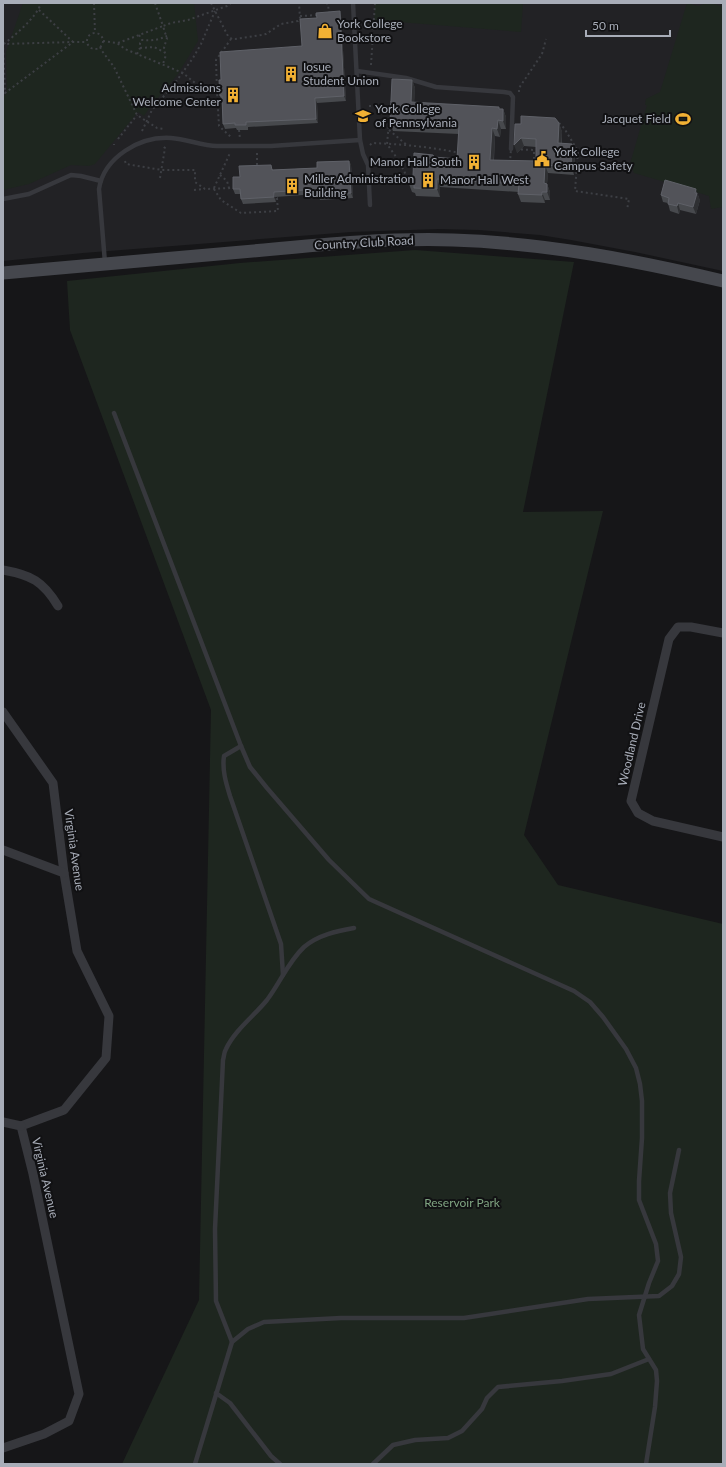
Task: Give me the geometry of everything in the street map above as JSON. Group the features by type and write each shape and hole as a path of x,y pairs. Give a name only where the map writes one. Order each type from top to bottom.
{"main road":[{"name":"Country Club Road","path":"3,273 332,244 389,240 453,240 519,244 580,251 723,281"}],"street":[{"path":"3,570 31,578 42,585 51,594 58,606"},
{"name":"Woodland Drive","path":"723,633 691,627 678,627 668,639 631,801 638,813 653,821 723,837"},
{"name":"Virginia Avenue","path":"3,712 53,783 64,873 77,951 109,1016 106,1058 64,1110 21,1126 33,1174 80,1394 69,1421 44,1434 3,1448"},
{"path":"3,850 64,873"},
{"path":"3,1122 21,1126"}],"lane":[{"path":"353,3 360,140 363,154 368,165 370,205"},
{"path":"357,70 406,78 436,88 510,93 513,97 511,149"},
{"path":"104,263 99,189 101,181 106,169 120,154 136,146 160,139 177,139 208,146 271,146 360,140"},
{"path":"3,199 29,194 71,176 81,176 101,181"},
{"path":"114,413 241,746 250,766 267,788 329,860 368,899 574,991 590,1002 603,1017 626,1049 636,1068 642,1101 639,1200 656,1244 658,1261 644,1297 639,1315 643,1349 656,1370 657,1381 655,1407 646,1464"},
{"path":"241,746 224,756 223,765 225,778 281,944 283,975"},
{"path":"232,1342 216,1302 215,1228 223,1060 226,1049 234,1036 267,1000 291,962 304,947 320,937 335,931 354,928"},
{"path":"195,1464 232,1342 248,1329 264,1322 341,1318 464,1318 588,1299 659,1296 672,1286 679,1274 681,1257 671,1213 670,1193 679,1150"},
{"path":"374,1464 392,1445 415,1440 448,1438 462,1431 482,1409 487,1398 498,1387 562,1381 611,1374 649,1359"},
{"path":"216,1393 230,1403 271,1456 280,1464"}],"path":[{"path":"3,44 14,36 39,10 41,3"},
{"path":"94,3 95,33"},
{"path":"155,3 167,36 164,46 164,52 166,55 163,64"},
{"path":"211,3 228,36 232,39"},
{"path":"95,33 99,35 103,41 117,43 163,26 215,11 231,3"},
{"path":"226,138 232,138 219,126 216,60 232,39 261,36 281,24 298,21 300,19 300,3"},
{"path":"326,3 328,4 329,16 336,14"},
{"path":"370,66 375,3"},
{"path":"39,10 74,42"},
{"path":"142,132 152,110 183,73 201,44 215,11"},
{"path":"300,16 322,15"},
{"path":"95,33 90,35 87,42 89,47 93,49 100,47 103,41"},
{"path":"139,35 142,40"},
{"path":"142,40 159,40 167,36"},
{"path":"520,95 519,88 542,54 546,38"},
{"path":"137,54 142,40"},
{"path":"4,94 74,42"},
{"path":"3,44 87,42"},
{"path":"117,43 125,49 183,73 206,92 221,92"},
{"path":"3,44 4,94"},
{"path":"100,47 114,67 137,115 154,126 162,129 169,129"},
{"path":"140,48 154,47 164,52"},
{"path":"391,101 387,144 399,161 409,181 416,182"},
{"path":"370,106 375,105 391,107"},
{"path":"370,109 375,105"},
{"path":"118,139 137,115"},
{"path":"558,122 564,128 578,151 575,191 629,199 627,210"},
{"path":"154,126 157,131"},
{"path":"239,130 240,140"},
{"path":"389,130 409,146"},
{"path":"370,145 372,143 387,144 442,149 461,153"},
{"path":"160,178 165,148 162,144"},
{"path":"511,149 534,150 534,163 542,164 510,162 511,149"},
{"path":"214,189 230,153"},
{"path":"256,153 258,170"},
{"path":"124,160 126,164 162,170 195,170 195,182 205,189"},
{"path":"220,175 227,181 229,188"},
{"path":"194,190 232,188"},
{"path":"214,189 221,200 241,213 278,211 278,198 276,198"}],"shaded area":[{"name":"York College of Pennsylvania","path":"3,3 723,3 723,271 635,252 540,235 479,230 439,229 351,232 83,253 3,261"}],"green space":[{"path":"23,3 194,3 198,41 178,74 144,116 138,112 95,164 89,166 71,165 29,184 3,190 3,97 7,93 6,52"},
{"path":"375,3 523,3 521,32 374,20"},
{"name":"Jacquet Field","path":"687,3 698,6 712,3 723,7 723,207 711,209 709,196 693,191 692,194 664,186 665,182 634,173 630,164 647,105 645,105 646,99 660,92"},
{"name":"Reservoir Park","path":"415,250 574,262 523,512 603,511 524,835 558,885 723,924 723,1464 122,1464 199,1300 211,710 70,330 67,281 240,263"}],"building":[{"name":"Iosue Student Union","path":"340,11 344,96 315,98 316,119 246,122 246,125 235,125 235,123 223,124 222,96 220,96 219,80 221,80 220,52 302,46 300,19 317,18 316,13"},
{"path":"392,79 412,80 411,102 499,107 499,109 503,109 503,121 498,120 497,129 492,128 490,160 536,161 536,139 521,138 514,145 515,124 521,124 521,116 555,118 559,123 558,143 572,144 571,167 545,165 544,183 547,184 547,192 542,192 542,195 518,194 519,184 437,179 437,189 414,188 414,184 409,184 410,176 413,176 414,153 457,159 459,126 390,122"},
{"name":"Miller Administration Building","path":"349,161 351,193 318,195 318,189 274,192 274,197 241,199 240,189 233,189 233,177 240,177 239,166 271,165 272,170 317,168 317,162"},
{"path":"665,180 696,189 695,193 697,193 693,207 678,203 677,206 668,204 669,198 661,195"}],"place":[{"name":"York College Bookstore","path":"325,31"},
{"name":"Iosue Student Union","path":"291,74"},
{"name":"Admissions Welcome Center","path":"233,95"},
{"name":"York College of Pennsylvania","path":"363,116"},
{"name":"Jacquet Field","path":"683,119"},
{"name":"York College Campus Safety","path":"542,159"},
{"name":"Manor Hall South","path":"474,162"},
{"name":"Manor Hall West","path":"428,180"},
{"name":"Miller Administration Building","path":"292,186"}]}
